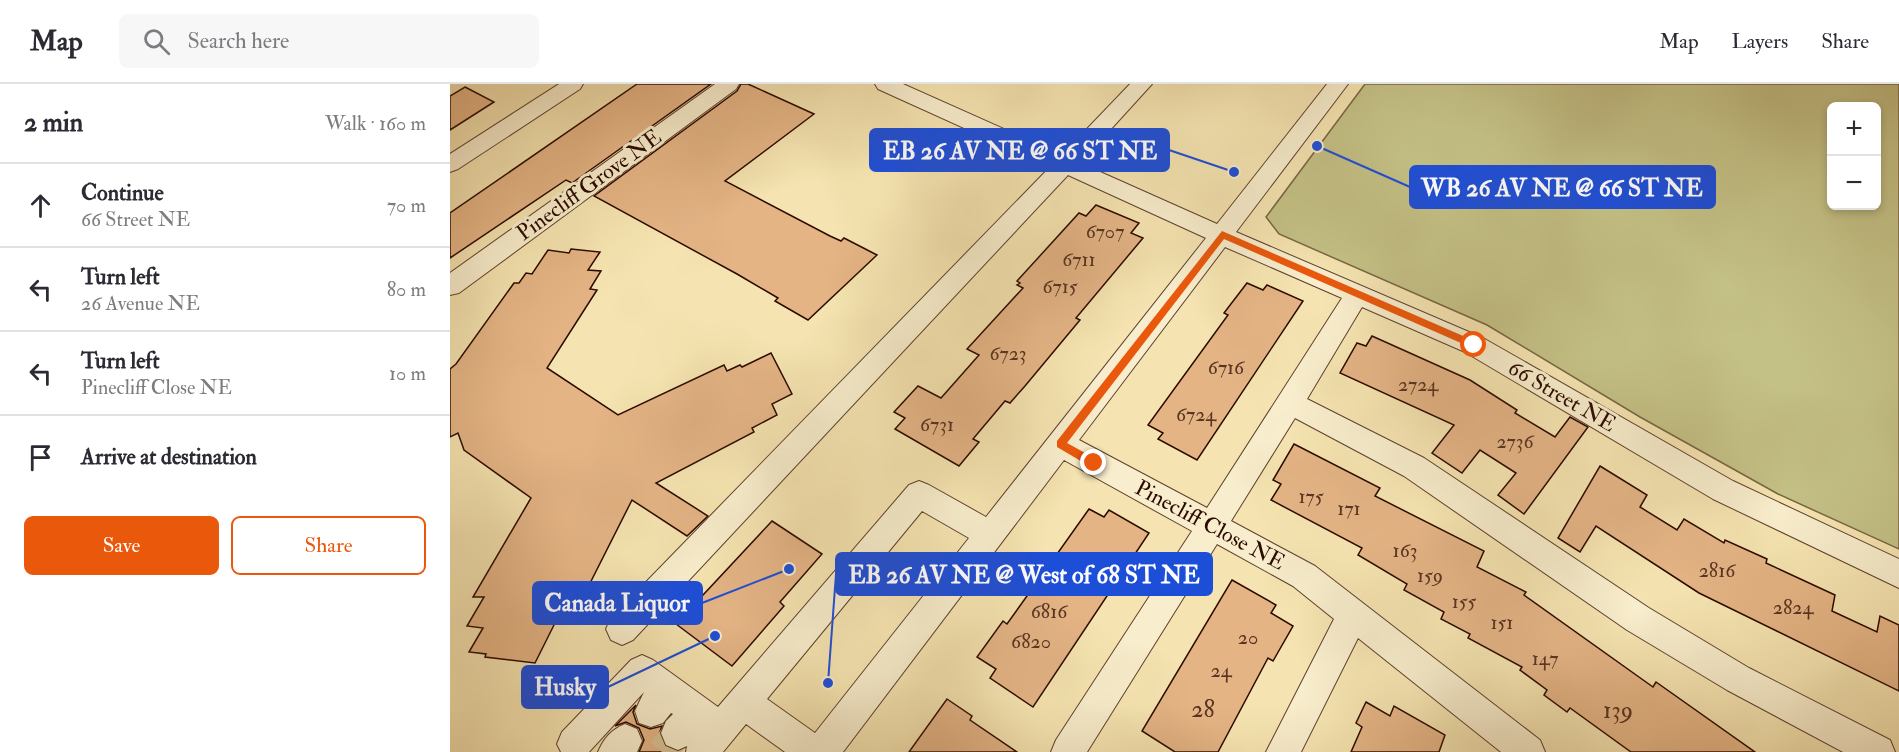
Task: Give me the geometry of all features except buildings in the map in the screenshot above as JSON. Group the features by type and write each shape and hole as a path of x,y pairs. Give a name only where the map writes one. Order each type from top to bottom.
{"street":[{"path":"450,164 573,84"},
{"name":"Pinecliff Grove NE","path":"450,286 729,84"},
{"name":"66 Street NE","path":"885,84 1474,345 1723,490 1899,574"},
{"path":"922,100 941,84"},
{"path":"621,629 1142,84"},
{"path":"822,752 1338,84"},
{"path":"1068,752 1358,293"},
{"path":"1290,403 1414,467 1638,619 1738,679 1878,752"},
{"name":"Pinecliff Close NE","path":"1060,444 1304,576 1518,748"},
{"path":"575,749 642,671 660,701 699,731 744,702 919,494 990,535"},
{"path":"1283,752 1353,615"},
{"path":"744,702 813,752"}],"shaded area":[{"path":"1365,84 1899,84 1899,549 1778,494 1640,417 1487,325 1279,234 1266,217"}],"tunnel":[{"path":"662,752 678,733"}],"place":[{"name":"WB 26 AV NE @ 66 ST NE","path":"1317,146"},
{"name":"EB 26 AV NE @ 66 ST NE","path":"1234,172"},
{"name":"Canada Liquor","path":"789,569"},
{"name":"Husky","path":"715,636"},
{"name":"EB 26 AV NE @ West of 68 ST NE","path":"828,683"}],"route":[{"path":"1094,463 1060,444 1222,235 1474,345"}]}
